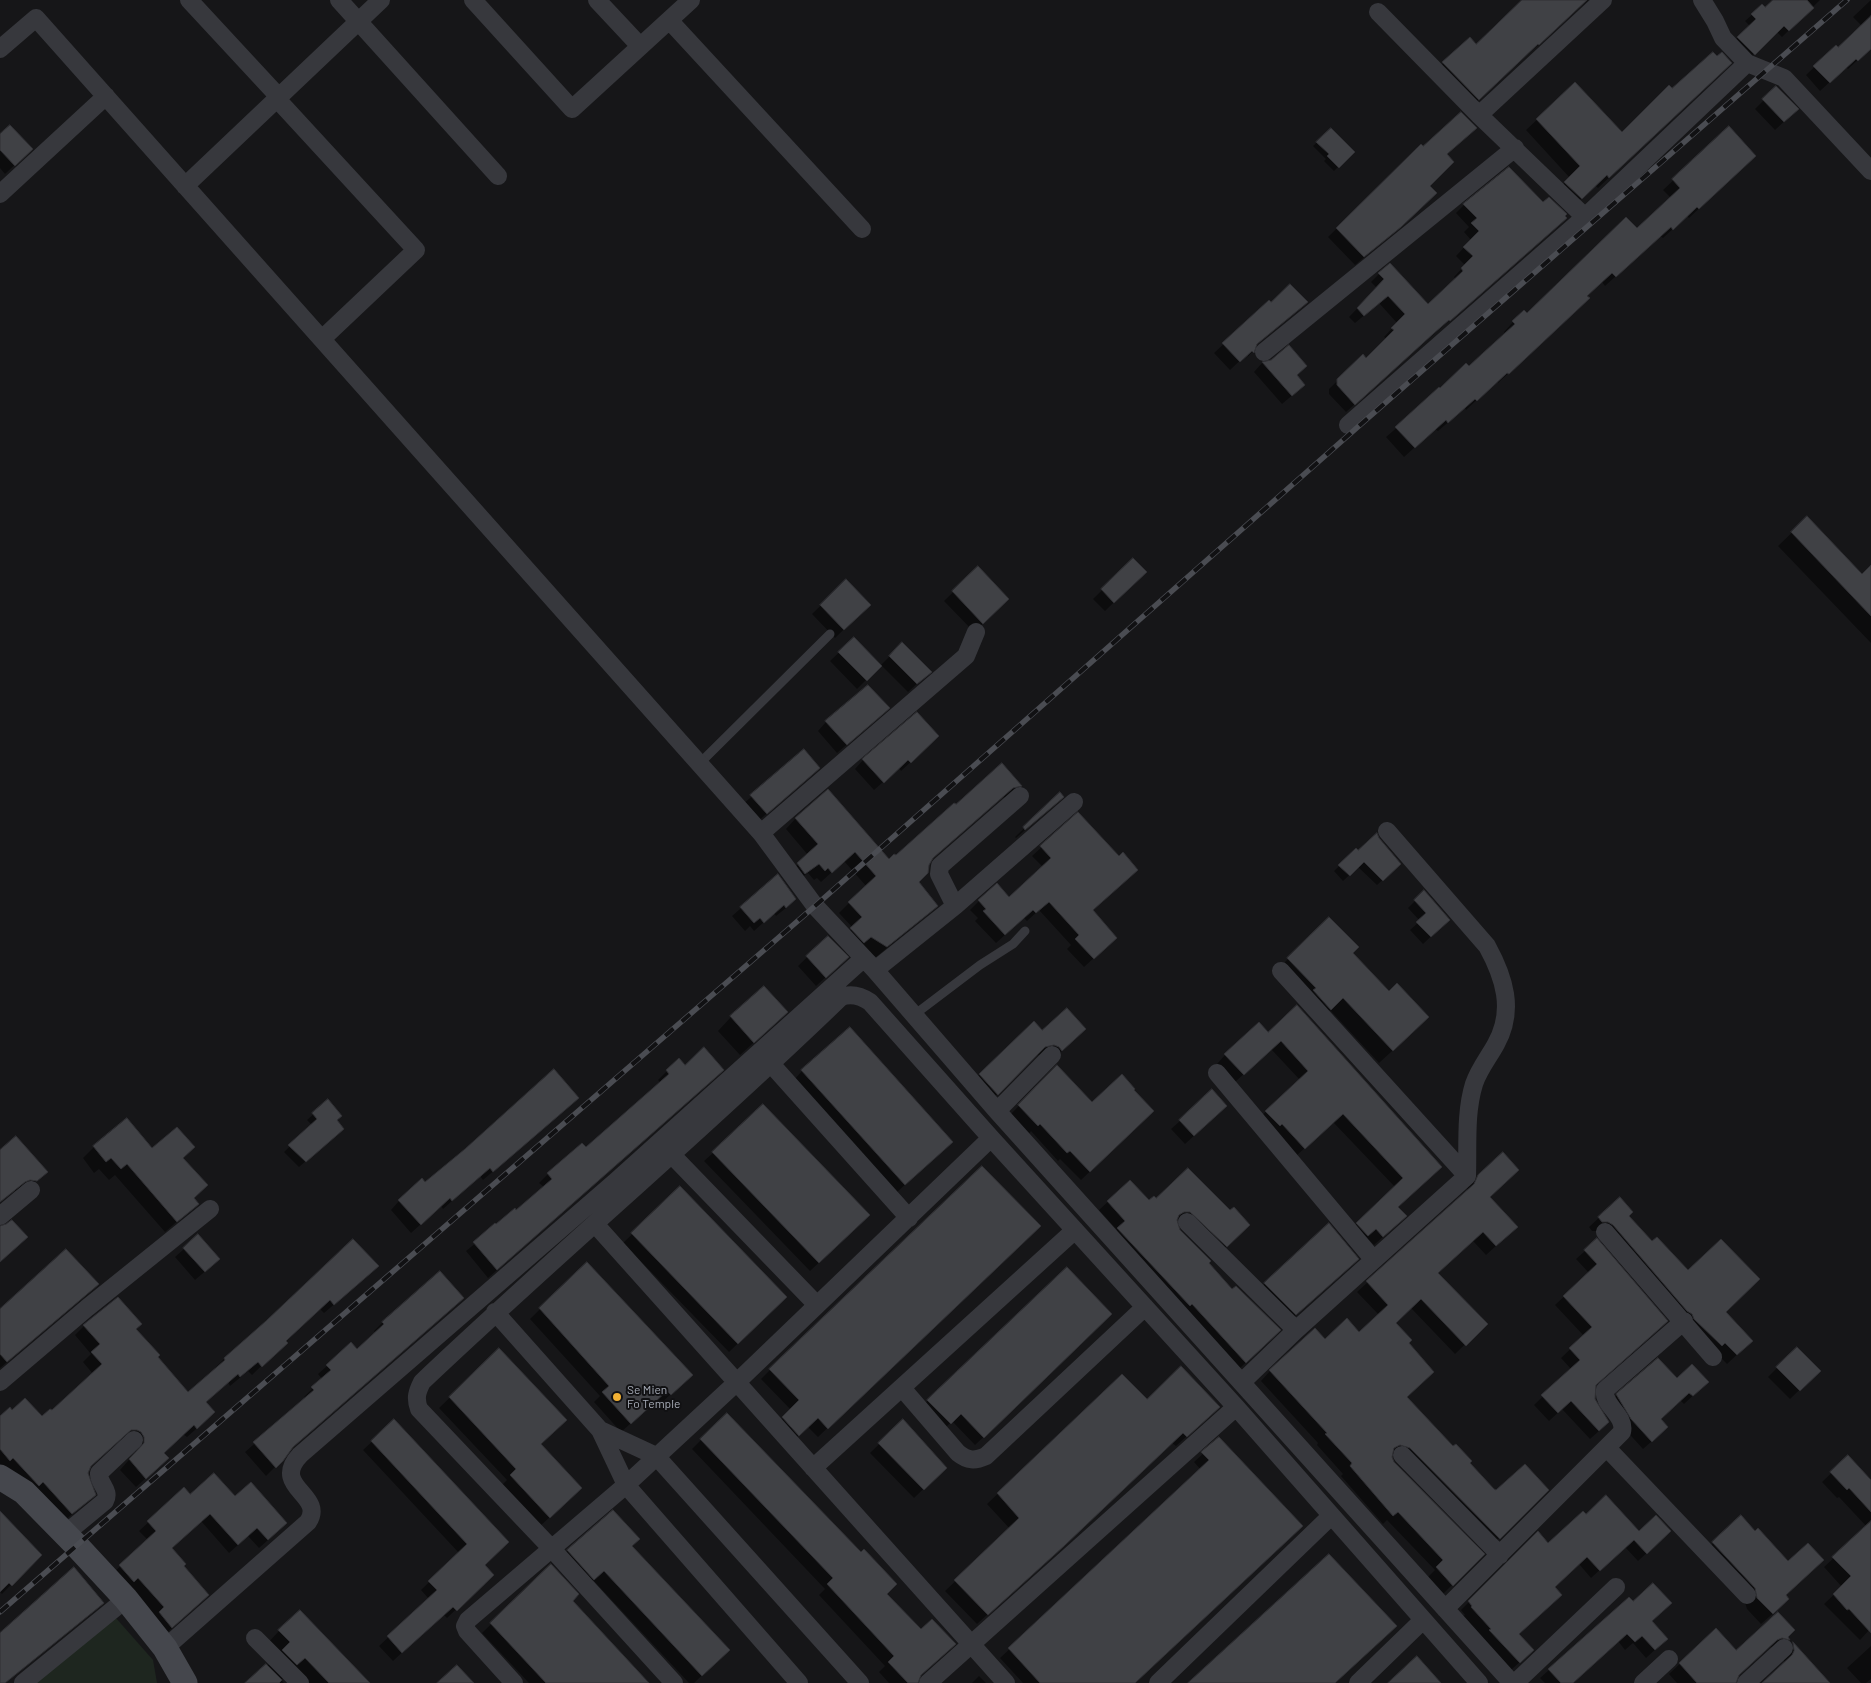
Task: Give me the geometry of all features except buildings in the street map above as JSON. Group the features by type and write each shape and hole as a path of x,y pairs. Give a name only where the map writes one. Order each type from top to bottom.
{"main road":[{"path":"0,1477 24,1492 126,1599 165,1648 185,1683"}],"street":[{"path":"190,0 416,250 322,339"},
{"path":"339,0 498,176"},
{"path":"186,186 381,0"},
{"path":"473,0 572,109 691,0"},
{"path":"597,0 640,46"},
{"path":"1479,114 1603,0"},
{"path":"1702,0 1723,38 1747,63 1784,78 1871,171"},
{"path":"1378,12 1585,217"},
{"path":"0,49 36,18 761,833 815,906 869,964 997,1111 1445,1609 1514,1683 1616,1587"},
{"path":"668,20 862,229"},
{"path":"1348,425 1585,217 1747,63"},
{"path":"0,194 106,96"},
{"path":"1264,352 1515,148"},
{"path":"761,833 966,656 976,632"},
{"path":"955,906 939,874 940,866 1020,796"},
{"path":"165,1648 308,1522 311,1517 312,1508 291,1478 290,1472 295,1460 300,1455 869,964 955,906 1074,802"},
{"path":"1242,1382 1373,1259 1466,1176 1469,1106 1474,1084 1498,1040 1504,1023 1508,1005 1505,990 1498,965 1487,946 1387,831"},
{"path":"1281,971 1466,1176"},
{"path":"674,1683 552,1549 420,1409 416,1398 418,1390 422,1382 495,1312 772,1064 841,998 851,995 862,997 870,1002 1236,1407 1479,1683"},
{"path":"997,1111 1052,1055"},
{"path":"772,1064 909,1218"},
{"path":"1217,1073 1373,1259"},
{"path":"514,1683 467,1631 466,1623 626,1485 817,1306 991,1138"},
{"path":"671,1154 817,1306"},
{"path":"0,1216 32,1190"},
{"path":"0,1382 87,1308 210,1209"},
{"path":"1187,1222 1296,1330"},
{"path":"594,1224 1006,1683"},
{"path":"813,1468 1075,1230"},
{"path":"1605,1232 1684,1321 1713,1357"},
{"path":"902,1388 958,1453 970,1460 978,1460 986,1456 1145,1307"},
{"path":"495,1312 600,1430 626,1485 798,1683"},
{"path":"1445,1609 1622,1432 1623,1428 1620,1418 1604,1395 1604,1390 1684,1321"},
{"path":"928,1683 1236,1407"},
{"path":"600,1430 656,1456 860,1683"},
{"path":"65,1534 105,1501 107,1492 99,1479 99,1473 134,1440"},
{"path":"1607,1448 1747,1595"},
{"path":"1402,1455 1500,1555"},
{"path":"1158,1683 1331,1516"},
{"path":"23,1683 126,1599"},
{"path":"1358,1683 1423,1620"},
{"path":"255,1638 300,1683"},
{"path":"1746,1683 1784,1648"},
{"path":"1642,1683 1669,1659"}],"lane":[{"path":"699,764 830,634"},
{"path":"914,1015 980,965 1013,944 1025,931"}],"shaded area":[{"path":"115,1617 153,1660 157,1683 32,1683"}],"railway":[{"path":"0,1612 815,906 1360,425 1847,0"}],"place":[{"name":"Se Mien Fo Temple","path":"617,1397"}]}
